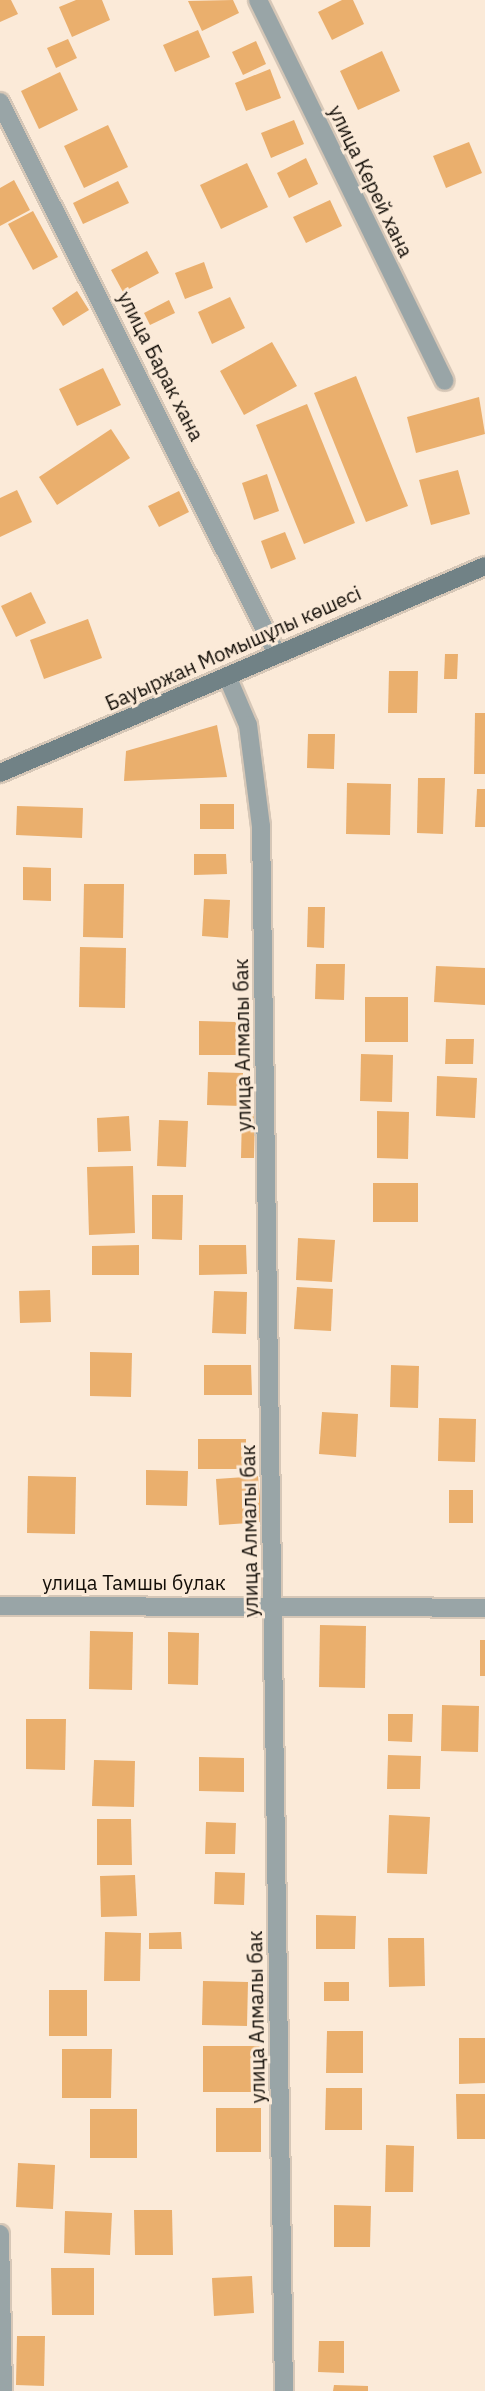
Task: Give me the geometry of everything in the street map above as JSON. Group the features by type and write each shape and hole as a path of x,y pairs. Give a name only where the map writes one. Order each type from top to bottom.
{"street":[{"name":"улица Керей хана","path":"258,0 446,381"},
{"name":"улица Барак хана","path":"0,102 277,654"},
{"name":"Бауыржан Момышұлы көшесі","path":"0,773 485,566"},
{"name":"улица Алмалы бак","path":"227,676 248,725 261,826 284,2391"},
{"name":"улица Тамшы булак","path":"0,1606 273,1604 485,1608"},
{"path":"0,2234 3,2391"}],"building":[{"path":"0,0 11,0 18,14 0,22"},
{"path":"76,0 102,0 110,20 72,37 59,7"},
{"path":"233,0 239,13 202,31 188,1"},
{"path":"342,0 353,0 364,24 332,40 318,12"},
{"path":"198,30 210,57 175,72 163,45"},
{"path":"68,39 77,58 56,68 47,48"},
{"path":"256,41 266,64 243,75 232,52"},
{"path":"382,51 400,91 358,110 340,71"},
{"path":"270,69 281,98 246,111 235,83"},
{"path":"60,72 78,110 39,129 21,91"},
{"path":"294,120 304,144 271,158 261,133"},
{"path":"108,125 128,167 84,188 64,146"},
{"path":"469,142 482,173 446,188 433,156"},
{"path":"306,158 318,184 289,198 277,173"},
{"path":"247,163 268,207 221,229 200,185"},
{"path":"14,180 30,210 0,226 0,188"},
{"path":"118,181 129,203 83,224 73,203"},
{"path":"330,200 342,226 306,243 293,217"},
{"path":"33,211 58,257 33,270 8,224"},
{"path":"147,251 159,273 123,292 111,270"},
{"path":"204,262 213,288 185,299 175,273"},
{"path":"77,291 89,310 63,326 52,308"},
{"path":"230,297 245,328 212,344 198,312"},
{"path":"169,300 175,313 150,325 144,313"},
{"path":"272,342 297,386 244,415 220,371"},
{"path":"103,368 121,405 77,426 59,389"},
{"path":"356,376 408,506 366,522 314,393"},
{"path":"479,397 485,434 416,453 407,417"},
{"path":"307,404 355,523 304,544 256,425"},
{"path":"111,429 130,458 57,505 39,477"},
{"path":"458,470 470,514 431,525 419,480"},
{"path":"267,474 279,511 254,520 242,483"},
{"path":"17,490 32,522 0,537 0,498"},
{"path":"179,491 189,512 159,527 148,506"},
{"path":"285,532 296,559 271,569 261,541"},
{"path":"31,592 46,623 16,637 1,606"},
{"path":"88,619 102,658 44,679 30,640"},
{"path":"445,654 458,654 457,679 444,679"},
{"path":"389,671 418,671 417,713 388,713"},
{"path":"475,713 485,713 485,774 474,774"},
{"path":"217,725 227,777 124,781 126,751"},
{"path":"308,734 335,734 334,769 307,768"},
{"path":"418,778 445,778 443,834 417,833"},
{"path":"347,783 391,784 390,835 346,834"},
{"path":"477,789 485,789 485,827 475,827"},
{"path":"200,804 234,804 234,829 200,829"},
{"path":"17,806 83,808 82,838 16,835"},
{"path":"194,854 226,854 227,874 194,875"},
{"path":"23,867 51,868 51,901 23,900"},
{"path":"84,884 124,884 123,938 83,937"},
{"path":"204,899 230,900 228,938 202,936"},
{"path":"308,907 325,907 324,948 307,947"},
{"path":"80,947 126,948 125,1008 79,1007"},
{"path":"316,964 345,964 344,1000 315,999"},
{"path":"436,966 485,968 485,1005 434,1002"},
{"path":"365,997 408,997 408,1042 365,1042"},
{"path":"199,1021 236,1022 236,1055 199,1055"},
{"path":"446,1039 474,1039 473,1064 445,1064"},
{"path":"361,1054 393,1055 392,1102 360,1101"},
{"path":"208,1072 243,1073 242,1106 207,1105"},
{"path":"437,1076 477,1078 475,1118 436,1116"},
{"path":"377,1111 409,1112 408,1159 377,1158"},
{"path":"242,1114 255,1114 254,1158 241,1158"},
{"path":"129,1116 131,1151 98,1152 97,1118"},
{"path":"159,1120 188,1121 186,1167 157,1166"},
{"path":"133,1166 135,1233 89,1235 87,1167"},
{"path":"373,1183 418,1183 418,1222 373,1222"},
{"path":"152,1195 183,1195 182,1240 152,1239"},
{"path":"298,1238 335,1240 332,1282 296,1280"},
{"path":"139,1245 139,1275 92,1275 92,1246"},
{"path":"199,1245 246,1245 247,1274 199,1275"},
{"path":"297,1287 333,1289 331,1331 294,1329"},
{"path":"50,1290 51,1322 20,1323 19,1291"},
{"path":"214,1291 247,1292 246,1334 212,1333"},
{"path":"90,1352 132,1353 131,1397 90,1396"},
{"path":"204,1365 251,1365 252,1395 204,1395"},
{"path":"391,1365 419,1366 418,1408 390,1407"},
{"path":"322,1412 358,1414 356,1457 319,1454"},
{"path":"439,1418 476,1419 475,1462 438,1461"},
{"path":"198,1439 246,1439 246,1469 198,1469"},
{"path":"146,1470 188,1471 187,1506 146,1505"},
{"path":"28,1476 76,1477 75,1534 27,1533"},
{"path":"258,1476 262,1522 219,1525 216,1479"},
{"path":"449,1490 473,1490 473,1523 449,1523"},
{"path":"320,1625 366,1626 365,1688 319,1687"},
{"path":"90,1631 133,1632 132,1690 89,1689"},
{"path":"168,1632 199,1633 198,1685 168,1684"},
{"path":"480,1640 485,1640 485,1676 480,1676"},
{"path":"442,1705 479,1706 478,1752 441,1751"},
{"path":"388,1714 413,1714 412,1742 388,1741"},
{"path":"26,1719 66,1719 65,1770 26,1769"},
{"path":"388,1755 421,1756 420,1789 387,1789"},
{"path":"199,1757 244,1758 244,1792 199,1791"},
{"path":"94,1760 135,1761 134,1807 92,1806"},
{"path":"389,1815 430,1817 427,1874 387,1873"},
{"path":"97,1819 131,1819 132,1865 97,1865"},
{"path":"206,1822 236,1823 235,1854 205,1854"},
{"path":"215,1872 245,1873 244,1905 214,1904"},
{"path":"135,1875 137,1916 101,1917 100,1876"},
{"path":"316,1915 356,1916 355,1949 316,1949"},
{"path":"105,1932 141,1933 140,1981 104,1981"},
{"path":"181,1932 182,1949 149,1949 149,1933"},
{"path":"388,1938 424,1938 425,1986 389,1987"},
{"path":"203,1981 248,1982 247,2026 202,2025"},
{"path":"324,1982 349,1982 349,2001 324,2001"},
{"path":"49,1990 87,1990 87,2036 49,2036"},
{"path":"327,2031 363,2031 363,2073 326,2073"},
{"path":"459,2038 485,2038 485,2083 459,2084"},
{"path":"203,2046 264,2046 264,2092 203,2092"},
{"path":"62,2049 112,2049 111,2098 62,2098"},
{"path":"326,2088 362,2088 362,2130 325,2130"},
{"path":"456,2094 485,2094 485,2139 457,2139"},
{"path":"216,2108 261,2108 261,2152 216,2152"},
{"path":"90,2109 137,2109 137,2158 90,2158"},
{"path":"386,2145 414,2146 413,2192 385,2192"},
{"path":"18,2163 55,2165 53,2209 16,2207"},
{"path":"334,2205 371,2206 370,2247 334,2247"},
{"path":"134,2210 172,2210 173,2255 135,2255"},
{"path":"65,2211 112,2213 110,2255 64,2253"},
{"path":"51,2268 94,2268 94,2315 52,2315"},
{"path":"252,2276 254,2313 214,2316 212,2278"},
{"path":"17,2336 45,2336 44,2386 16,2385"},
{"path":"319,2341 344,2341 344,2373 318,2372"},
{"path":"334,2385 368,2386 368,2391 333,2391"}]}
